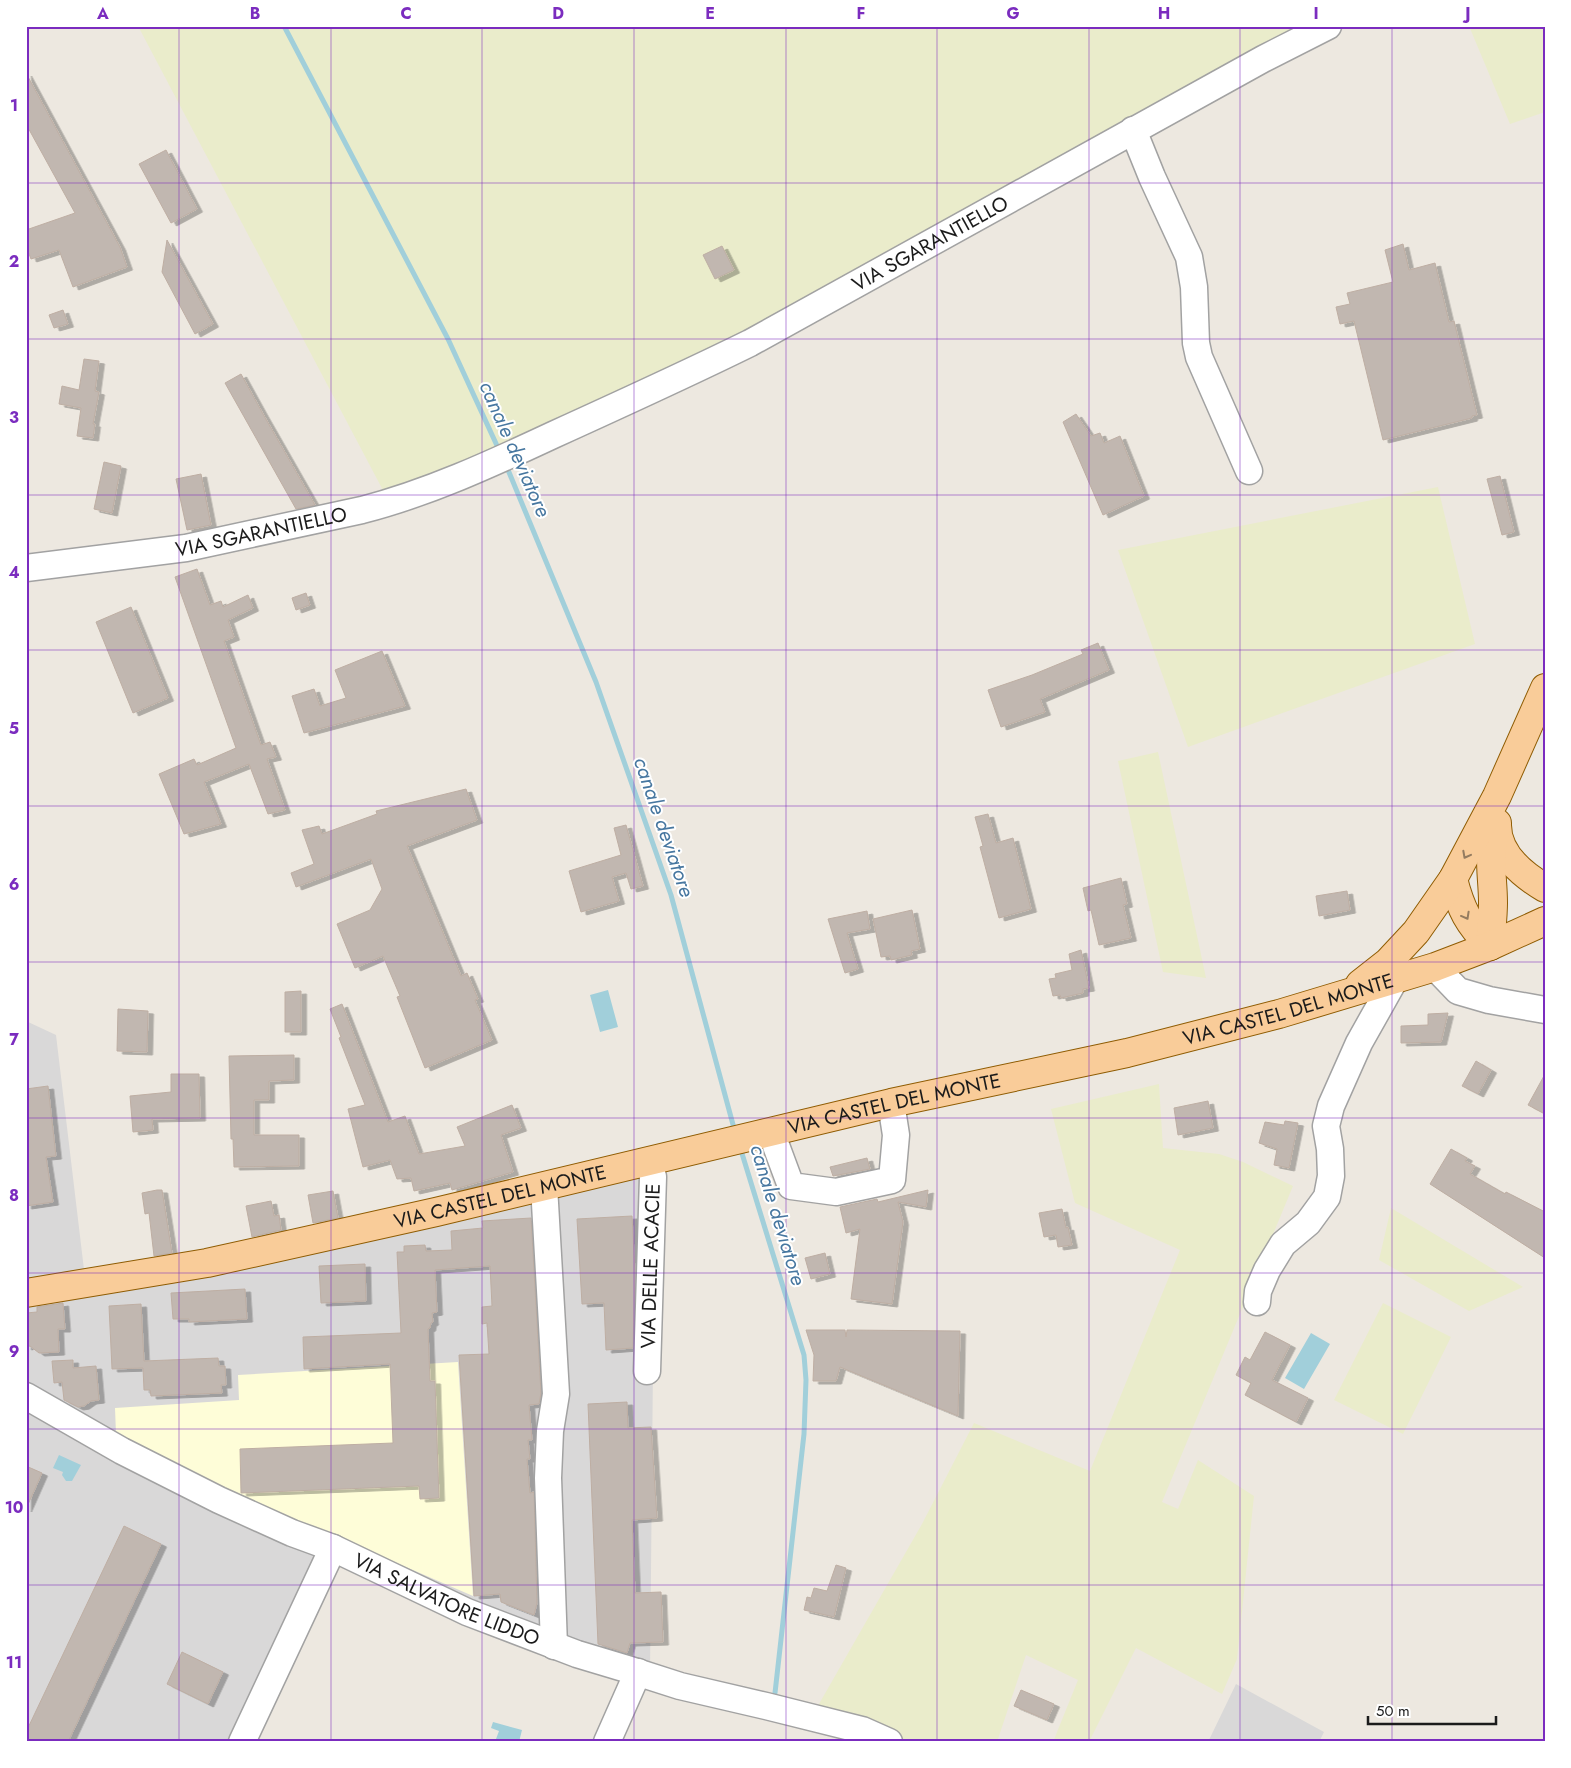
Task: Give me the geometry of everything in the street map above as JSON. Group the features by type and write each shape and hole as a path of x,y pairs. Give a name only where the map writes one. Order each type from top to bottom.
{"main road":[{"path":"1347,994 1388,962 1416,932 1453,879 1497,796 1545,688"},
{"path":"1490,946 1493,902 1490,860 1496,830 1497,796"},
{"path":"1496,830 1514,866 1529,879 1545,888"},
{"path":"1453,879 1466,917 1490,946"},
{"name":"VIA CASTEL DEL MONTE","path":"26,1293 207,1263 436,1212 891,1103 1127,1053 1279,1014 1435,967 1490,946 1545,921"}],"street":[{"name":"VIA SGARANTIELLO","path":"26,568 186,548 362,510 433,487 487,465 680,378 750,343 1133,130 1328,26"},
{"path":"1133,130 1189,258 1194,287 1196,342 1199,357 1249,471"},
{"path":"1435,967 1458,991 1490,1000 1545,1010"},
{"path":"1257,1302 1258,1291 1267,1270 1283,1244 1308,1223 1327,1196 1331,1176 1330,1149 1326,1126 1331,1106 1359,1043 1395,979"},
{"path":"749,1137 791,1186 836,1192 892,1180 896,1135 891,1103"},
{"name":"VIA DELLE ACACIE","path":"647,1371 653,1177 649,1161"},
{"path":"544,1186 556,1394 550,1431 548,1478 554,1646"},
{"name":"VIA SALVATORE LIDDO","path":"26,1396 122,1451 219,1500 292,1534 333,1548 467,1612 576,1654 680,1686 862,1730 889,1742"},
{"path":"242,1742 333,1548"},
{"path":"607,1742 638,1672"}],"shaded area":[{"path":"138,26 1309,26 708,357 386,496"},
{"path":"1469,26 1545,26 1545,112 1510,124"},
{"path":"1438,487 1475,644 1188,747 1118,550"},
{"path":"1158,752 1206,978 1163,972 1118,761"},
{"path":"26,1021 56,1035 85,1278 655,1158 650,1675 332,1548 244,1742 26,1742"},
{"path":"1159,1084 1163,1148 1219,1154 1243,1162 1293,1186 1162,1502 1178,1509 1198,1460 1254,1496 1237,1659 1222,1694 1136,1648 1089,1742 1053,1742 1078,1680 1026,1655 997,1742 908,1742 815,1711 922,1524 974,1423 1090,1471 1180,1250 1075,1203 1051,1109"},
{"path":"1391,1208 1523,1287 1469,1311 1379,1260"},
{"path":"1383,1303 1451,1337 1403,1434 1334,1400"},
{"path":"458,1362 473,1596 237,1494 116,1434 115,1408 239,1400 238,1375"},
{"path":"1236,1684 1324,1732 1319,1742 1208,1742"}],"water":[{"path":"608,990 618,1027 600,1032 590,995"},
{"path":"1311,1333 1330,1344 1304,1389 1285,1378"},
{"path":"59,1455 81,1465 72,1481 66,1481 62,1475 63,1472 53,1468"},
{"path":"493,1722 522,1730 519,1742 496,1739 499,1731 491,1728"}],"building":[{"path":"26,73 120,247 127,267 73,287 59,250 31,259 26,246 26,230 75,213 26,124"},
{"path":"166,150 197,209 171,223 139,164"},
{"path":"167,240 213,324 195,334 162,272"},
{"path":"1403,244 1409,270 1435,263 1449,322 1454,321 1477,415 1472,416 1472,418 1383,440 1354,321 1340,324 1336,307 1350,304 1347,293 1393,282 1385,250"},
{"path":"722,246 734,270 715,279 703,255"},
{"path":"63,310 68,324 54,328 49,315"},
{"path":"84,359 99,361 95,391 99,392 93,424 95,424 93,438 77,436 81,408 59,404 62,386 79,390"},
{"path":"241,374 315,505 296,509 225,383"},
{"path":"1076,414 1091,436 1100,433 1104,443 1120,436 1144,496 1103,515 1063,422"},
{"path":"104,462 121,466 112,513 94,509"},
{"path":"201,474 211,525 187,530 176,479"},
{"path":"1500,476 1514,532 1502,535 1487,479"},
{"path":"197,569 210,605 221,601 223,607 248,595 253,608 228,620 234,637 224,641 261,745 270,742 276,757 267,759 285,810 268,814 249,764 204,782 221,824 184,834 159,774 194,759 197,765 236,748 175,577"},
{"path":"306,593 310,605 296,610 292,598"},
{"path":"131,607 168,698 133,713 96,622"},
{"path":"1098,643 1109,670 1040,699 1045,712 1001,727 988,690 1032,675 1083,654 1081,650"},
{"path":"382,651 405,706 304,733 292,696 314,689 320,706 346,698 335,670"},
{"path":"466,789 477,820 407,846 461,976 467,973 478,999 475,1000 492,1040 425,1068 397,997 400,996 383,956 355,968 337,924 370,910 382,889 371,859 296,887 291,873 314,864 302,830 319,826 322,834 377,814 376,811"},
{"path":"988,814 996,843 1013,838 1031,909 999,918 980,847 983,846 975,817"},
{"path":"626,825 643,886 631,889 626,873 612,877 619,901 581,912 569,871 621,855 614,828"},
{"path":"1121,878 1127,904 1123,905 1131,938 1099,945 1091,910 1088,911 1083,888"},
{"path":"1347,891 1350,910 1319,916 1316,896"},
{"path":"912,910 920,949 911,951 912,955 891,960 890,956 881,957 873,919"},
{"path":"867,911 870,929 847,933 858,969 845,973 828,919"},
{"path":"1081,950 1089,988 1083,989 1083,993 1061,998 1060,995 1053,996 1049,979 1056,978 1055,974 1072,970 1069,954"},
{"path":"301,991 301,1032 285,1032 285,992"},
{"path":"342,1004 388,1122 405,1116 419,1154 465,1146 457,1127 512,1105 521,1128 501,1135 513,1172 452,1190 450,1183 414,1191 411,1178 397,1179 390,1160 363,1167 348,1109 365,1105 330,1009"},
{"path":"118,1009 148,1011 147,1052 117,1051"},
{"path":"1448,1013 1441,1042 1401,1043 1401,1026 1428,1025 1428,1014"},
{"path":"294,1055 294,1080 269,1081 269,1100 254,1100 254,1135 299,1135 299,1166 234,1167 233,1139 231,1139 229,1056"},
{"path":"1476,1061 1491,1070 1478,1094 1462,1086"},
{"path":"171,1074 199,1074 200,1118 152,1119 153,1130 133,1132 130,1096 171,1092"},
{"path":"1545,1074 1545,1114 1528,1105"},
{"path":"48,1086 56,1156 46,1157 53,1202 26,1206 26,1110 28,1109 26,1089"},
{"path":"1208,1101 1213,1128 1178,1135 1174,1108"},
{"path":"1285,1121 1298,1123 1289,1168 1274,1165 1277,1149 1259,1143 1265,1122 1284,1125"},
{"path":"1451,1149 1467,1158 1465,1161 1475,1166 1470,1174 1505,1194 1506,1192 1545,1212 1545,1258 1430,1184"},
{"path":"867,1158 870,1169 833,1176 830,1167"},
{"path":"162,1190 172,1253 154,1256 149,1213 145,1214 142,1193"},
{"path":"928,1190 926,1207 898,1202 903,1222 892,1304 851,1299 860,1229 846,1233 840,1207 877,1199 878,1202"},
{"path":"333,1191 338,1218 313,1223 308,1195"},
{"path":"271,1201 274,1216 279,1215 281,1230 252,1237 246,1206"},
{"path":"1062,1209 1072,1245 1058,1247 1056,1235 1044,1237 1039,1213"},
{"path":"632,1216 635,1272 633,1348 606,1350 604,1303 582,1304 577,1219"},
{"path":"531,1218 541,1393 539,1404 529,1405 532,1440 528,1440 530,1459 527,1459 530,1493 534,1492 537,1603 534,1615 501,1602 500,1594 474,1596 459,1355 489,1354 487,1323 482,1324 482,1307 492,1306 490,1266 435,1270 437,1312 432,1313 433,1322 428,1329 430,1381 435,1381 439,1498 420,1499 419,1486 241,1493 240,1449 393,1443 390,1364 304,1369 303,1337 401,1333 397,1252 404,1252 404,1246 425,1245 426,1251 452,1250 451,1231 483,1228 482,1221"},
{"path":"825,1253 830,1274 811,1279 805,1258"},
{"path":"365,1264 366,1301 321,1303 319,1266"},
{"path":"245,1289 247,1319 189,1322 189,1319 173,1319 171,1293"},
{"path":"63,1303 65,1329 58,1329 59,1352 39,1353 30,1346 26,1347 26,1313 37,1312 37,1307"},
{"path":"141,1304 144,1361 218,1358 219,1366 225,1366 226,1385 221,1385 222,1393 151,1396 150,1390 144,1390 143,1368 112,1369 109,1306"},
{"path":"806,1330 845,1330 846,1337 847,1330 960,1331 958,1416 840,1367 836,1381 813,1381 814,1355"},
{"path":"1265,1332 1290,1345 1272,1380 1308,1398 1296,1422 1245,1395 1251,1383 1236,1375 1245,1357 1250,1360"},
{"path":"73,1360 73,1368 96,1366 99,1400 91,1401 84,1406 78,1407 64,1400 62,1382 54,1383 52,1361"},
{"path":"627,1402 628,1428 651,1427 657,1518 632,1520 635,1593 661,1592 663,1642 630,1643 627,1653 598,1644 588,1404"},
{"path":"26,1466 42,1473 26,1509"},
{"path":"124,1526 161,1544 68,1742 26,1742 26,1732"},
{"path":"836,1565 846,1568 834,1617 804,1610 807,1597 811,1598 814,1588 827,1591"},
{"path":"182,1652 223,1672 208,1704 167,1684"},
{"path":"1021,1690 1054,1704 1047,1720 1014,1706"}],"waterway":[{"name":"canale deviatore","path":"284,26 448,339 499,450"},
{"name":"canale deviatore","path":"506,465 596,682 671,895 735,1132"},
{"name":"canale deviatore","path":"740,1147 804,1355 806,1380 804,1434 775,1693"}]}
